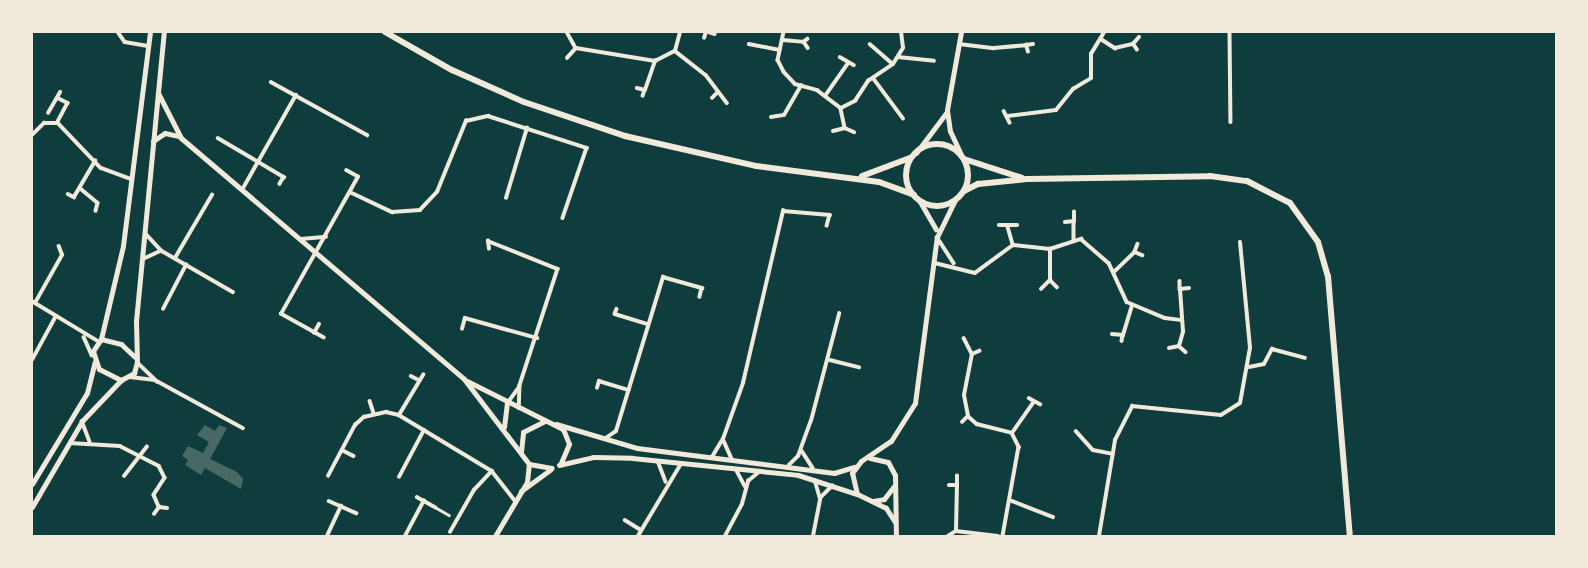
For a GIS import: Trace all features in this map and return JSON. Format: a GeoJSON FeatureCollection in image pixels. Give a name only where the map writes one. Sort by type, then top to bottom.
{"type":"FeatureCollection","features":[{"type":"Feature","properties":{"kind":"main road"},"geometry":{"type":"LineString","coordinates":[[385,32],[426,58],[535,106],[625,136],[756,166],[857,178],[935,206],[955,200],[964,191],[978,184],[1027,179],[1231,178],[1271,190],[1301,213],[1318,242],[1328,276],[1350,537]]}},
{"type":"Feature","properties":{"kind":"main road"},"geometry":{"type":"LineString","coordinates":[[857,178],[894,168],[939,144],[962,157],[1027,179]]}},
{"type":"Feature","properties":{"kind":"main road"},"geometry":{"type":"LineString","coordinates":[[914,155],[906,177],[916,198]]}},
{"type":"Feature","properties":{"kind":"main road"},"geometry":{"type":"LineString","coordinates":[[962,157],[968,175],[964,191]]}},
{"type":"Feature","properties":{"kind":"street"},"geometry":{"type":"LineString","coordinates":[[118,32],[125,41],[148,46]]}},
{"type":"Feature","properties":{"kind":"street"},"geometry":{"type":"LineString","coordinates":[[32,484],[87,393],[133,179],[150,32]]}},
{"type":"Feature","properties":{"kind":"street"},"geometry":{"type":"LineString","coordinates":[[130,377],[136,359],[156,87],[164,32]]}},
{"type":"Feature","properties":{"kind":"street"},"geometry":{"type":"LineString","coordinates":[[567,32],[576,48]]}},
{"type":"Feature","properties":{"kind":"street"},"geometry":{"type":"LineString","coordinates":[[676,51],[680,32]]}},
{"type":"Feature","properties":{"kind":"street"},"geometry":{"type":"LineString","coordinates":[[704,38],[708,32],[715,34]]}},
{"type":"Feature","properties":{"kind":"street"},"geometry":{"type":"LineString","coordinates":[[785,32],[779,50],[784,72],[801,86],[825,96],[841,108],[845,128]]}},
{"type":"Feature","properties":{"kind":"street"},"geometry":{"type":"LineString","coordinates":[[841,108],[855,101],[873,79],[893,64],[905,37],[901,32]]}},
{"type":"Feature","properties":{"kind":"street"},"geometry":{"type":"LineString","coordinates":[[961,32],[947,110],[950,131],[962,157]]}},
{"type":"Feature","properties":{"kind":"street"},"geometry":{"type":"LineString","coordinates":[[1008,116],[1052,113],[1091,78],[1091,54],[1104,32]]}},
{"type":"Feature","properties":{"kind":"street"},"geometry":{"type":"LineString","coordinates":[[1230,32],[1231,122]]}},
{"type":"Feature","properties":{"kind":"street"},"geometry":{"type":"LineString","coordinates":[[1101,39],[1115,48],[1133,44],[1139,37]]}},
{"type":"Feature","properties":{"kind":"street"},"geometry":{"type":"LineString","coordinates":[[783,40],[806,41],[808,48]]}},
{"type":"Feature","properties":{"kind":"street"},"geometry":{"type":"LineString","coordinates":[[749,44],[779,50]]}},
{"type":"Feature","properties":{"kind":"street"},"geometry":{"type":"LineString","coordinates":[[870,44],[893,64]]}},
{"type":"Feature","properties":{"kind":"street"},"geometry":{"type":"LineString","coordinates":[[959,44],[994,48],[1033,44]]}},
{"type":"Feature","properties":{"kind":"street"},"geometry":{"type":"LineString","coordinates":[[1133,44],[1137,50]]}},
{"type":"Feature","properties":{"kind":"street"},"geometry":{"type":"LineString","coordinates":[[1026,45],[1028,52]]}},
{"type":"Feature","properties":{"kind":"street"},"geometry":{"type":"LineString","coordinates":[[756,53],[758,46]]}},
{"type":"Feature","properties":{"kind":"street"},"geometry":{"type":"LineString","coordinates":[[567,58],[576,48]]}},
{"type":"Feature","properties":{"kind":"street"},"geometry":{"type":"LineString","coordinates":[[576,48],[655,61],[676,51]]}},
{"type":"Feature","properties":{"kind":"street"},"geometry":{"type":"LineString","coordinates":[[676,51],[727,103]]}},
{"type":"Feature","properties":{"kind":"street"},"geometry":{"type":"LineString","coordinates":[[840,57],[847,64],[854,65]]}},
{"type":"Feature","properties":{"kind":"street"},"geometry":{"type":"LineString","coordinates":[[898,57],[934,61]]}},
{"type":"Feature","properties":{"kind":"street"},"geometry":{"type":"LineString","coordinates":[[637,88],[644,93],[655,61]]}},
{"type":"Feature","properties":{"kind":"street"},"geometry":{"type":"LineString","coordinates":[[825,96],[847,64]]}},
{"type":"Feature","properties":{"kind":"street"},"geometry":{"type":"LineString","coordinates":[[1091,78],[1098,83]]}},
{"type":"Feature","properties":{"kind":"street"},"geometry":{"type":"LineString","coordinates":[[873,79],[903,118]]}},
{"type":"Feature","properties":{"kind":"street"},"geometry":{"type":"LineString","coordinates":[[271,82],[356,125],[367,135]]}},
{"type":"Feature","properties":{"kind":"street"},"geometry":{"type":"LineString","coordinates":[[771,117],[785,115],[801,86]]}},
{"type":"Feature","properties":{"kind":"street"},"geometry":{"type":"LineString","coordinates":[[156,87],[165,113],[181,138],[464,379],[529,464]]}},
{"type":"Feature","properties":{"kind":"street"},"geometry":{"type":"LineString","coordinates":[[48,113],[60,92]]}},
{"type":"Feature","properties":{"kind":"street"},"geometry":{"type":"LineString","coordinates":[[712,98],[718,92]]}},
{"type":"Feature","properties":{"kind":"street"},"geometry":{"type":"LineString","coordinates":[[242,190],[296,95]]}},
{"type":"Feature","properties":{"kind":"street"},"geometry":{"type":"LineString","coordinates":[[58,97],[68,103],[58,123]]}},
{"type":"Feature","properties":{"kind":"street"},"geometry":{"type":"LineString","coordinates":[[914,155],[947,110]]}},
{"type":"Feature","properties":{"kind":"street"},"geometry":{"type":"LineString","coordinates":[[1004,111],[1010,123]]}},
{"type":"Feature","properties":{"kind":"street"},"geometry":{"type":"LineString","coordinates":[[350,192],[392,212],[420,210],[436,195],[470,118],[488,116],[587,148],[563,218]]}},
{"type":"Feature","properties":{"kind":"street"},"geometry":{"type":"LineString","coordinates":[[32,135],[44,123],[58,123],[109,174],[133,179]]}},
{"type":"Feature","properties":{"kind":"street"},"geometry":{"type":"LineString","coordinates":[[506,198],[527,128]]}},
{"type":"Feature","properties":{"kind":"street"},"geometry":{"type":"LineString","coordinates":[[832,131],[845,128],[855,132]]}},
{"type":"Feature","properties":{"kind":"street"},"geometry":{"type":"LineString","coordinates":[[152,144],[165,133],[181,138]]}},
{"type":"Feature","properties":{"kind":"street"},"geometry":{"type":"LineString","coordinates":[[218,138],[284,177],[280,184]]}},
{"type":"Feature","properties":{"kind":"street"},"geometry":{"type":"LineString","coordinates":[[68,194],[74,197],[95,161]]}},
{"type":"Feature","properties":{"kind":"street"},"geometry":{"type":"LineString","coordinates":[[324,338],[281,314],[358,177],[347,171]]}},
{"type":"Feature","properties":{"kind":"street"},"geometry":{"type":"LineString","coordinates":[[80,188],[99,204],[105,204]]}},
{"type":"Feature","properties":{"kind":"street"},"geometry":{"type":"LineString","coordinates":[[175,258],[212,195]]}},
{"type":"Feature","properties":{"kind":"street"},"geometry":{"type":"LineString","coordinates":[[464,379],[545,421],[624,445],[813,468],[834,473],[855,467],[891,441],[909,415],[919,387],[937,237],[932,216],[916,198]]}},
{"type":"Feature","properties":{"kind":"street"},"geometry":{"type":"LineString","coordinates":[[937,237],[955,200]]}},
{"type":"Feature","properties":{"kind":"street"},"geometry":{"type":"LineString","coordinates":[[96,211],[99,204]]}},
{"type":"Feature","properties":{"kind":"street"},"geometry":{"type":"LineString","coordinates":[[712,457],[723,439],[743,383],[783,211],[830,215],[827,226]]}},
{"type":"Feature","properties":{"kind":"street"},"geometry":{"type":"LineString","coordinates":[[1073,212],[1074,239]]}},
{"type":"Feature","properties":{"kind":"street"},"geometry":{"type":"LineString","coordinates":[[1065,222],[1074,221]]}},
{"type":"Feature","properties":{"kind":"street"},"geometry":{"type":"LineString","coordinates":[[999,225],[1017,225]]}},
{"type":"Feature","properties":{"kind":"street"},"geometry":{"type":"LineString","coordinates":[[1008,227],[1013,245]]}},
{"type":"Feature","properties":{"kind":"street"},"geometry":{"type":"LineString","coordinates":[[145,232],[162,251],[233,292]]}},
{"type":"Feature","properties":{"kind":"street"},"geometry":{"type":"LineString","coordinates":[[298,238],[326,237]]}},
{"type":"Feature","properties":{"kind":"street"},"geometry":{"type":"LineString","coordinates":[[937,237],[955,265]]}},
{"type":"Feature","properties":{"kind":"street"},"geometry":{"type":"LineString","coordinates":[[935,263],[955,265],[969,272],[980,271],[1013,245],[1050,249],[1074,239],[1094,246],[1114,272],[1123,298],[1132,304],[1182,320]]}},
{"type":"Feature","properties":{"kind":"street"},"geometry":{"type":"LineString","coordinates":[[489,249],[488,241],[558,269],[520,385],[507,403],[505,430]]}},
{"type":"Feature","properties":{"kind":"street"},"geometry":{"type":"LineString","coordinates":[[1099,537],[1113,454],[1132,406],[1229,414],[1244,395],[1249,367],[1240,242]]}},
{"type":"Feature","properties":{"kind":"street"},"geometry":{"type":"LineString","coordinates":[[1114,272],[1135,252],[1138,244]]}},
{"type":"Feature","properties":{"kind":"street"},"geometry":{"type":"LineString","coordinates":[[59,247],[62,255],[33,302],[83,335],[121,344],[157,381],[243,428]]}},
{"type":"Feature","properties":{"kind":"street"},"geometry":{"type":"LineString","coordinates":[[1050,249],[1050,280],[1057,288]]}},
{"type":"Feature","properties":{"kind":"street"},"geometry":{"type":"LineString","coordinates":[[143,259],[154,250],[162,251]]}},
{"type":"Feature","properties":{"kind":"street"},"geometry":{"type":"LineString","coordinates":[[1135,252],[1142,255]]}},
{"type":"Feature","properties":{"kind":"street"},"geometry":{"type":"LineString","coordinates":[[163,309],[186,265]]}},
{"type":"Feature","properties":{"kind":"street"},"geometry":{"type":"LineString","coordinates":[[602,440],[617,431],[663,277],[702,288],[700,297]]}},
{"type":"Feature","properties":{"kind":"street"},"geometry":{"type":"LineString","coordinates":[[1041,289],[1050,280]]}},
{"type":"Feature","properties":{"kind":"street"},"geometry":{"type":"LineString","coordinates":[[1179,346],[1182,320],[1180,281]]}},
{"type":"Feature","properties":{"kind":"street"},"geometry":{"type":"LineString","coordinates":[[1180,289],[1189,288]]}},
{"type":"Feature","properties":{"kind":"street"},"geometry":{"type":"LineString","coordinates":[[167,303],[172,306]]}},
{"type":"Feature","properties":{"kind":"street"},"geometry":{"type":"LineString","coordinates":[[1122,341],[1132,304]]}},
{"type":"Feature","properties":{"kind":"street"},"geometry":{"type":"LineString","coordinates":[[617,309],[615,314],[648,324]]}},
{"type":"Feature","properties":{"kind":"street"},"geometry":{"type":"LineString","coordinates":[[789,465],[801,449],[830,360],[839,314]]}},
{"type":"Feature","properties":{"kind":"street"},"geometry":{"type":"LineString","coordinates":[[32,360],[56,315]]}},
{"type":"Feature","properties":{"kind":"street"},"geometry":{"type":"LineString","coordinates":[[462,329],[465,317],[537,338]]}},
{"type":"Feature","properties":{"kind":"street"},"geometry":{"type":"LineString","coordinates":[[314,333],[319,324]]}},
{"type":"Feature","properties":{"kind":"street"},"geometry":{"type":"LineString","coordinates":[[1112,334],[1124,335]]}},
{"type":"Feature","properties":{"kind":"street"},"geometry":{"type":"LineString","coordinates":[[83,335],[94,360],[121,380]]}},
{"type":"Feature","properties":{"kind":"street"},"geometry":{"type":"LineString","coordinates":[[964,338],[972,354],[964,396],[968,416],[977,424],[1012,433],[1019,447],[1012,501],[1003,537]]}},
{"type":"Feature","properties":{"kind":"street"},"geometry":{"type":"LineString","coordinates":[[1169,348],[1179,346]]}},
{"type":"Feature","properties":{"kind":"street"},"geometry":{"type":"LineString","coordinates":[[1179,346],[1186,352]]}},
{"type":"Feature","properties":{"kind":"street"},"geometry":{"type":"LineString","coordinates":[[1249,367],[1264,364],[1272,349],[1305,358]]}},
{"type":"Feature","properties":{"kind":"street"},"geometry":{"type":"LineString","coordinates":[[972,354],[979,351]]}},
{"type":"Feature","properties":{"kind":"street"},"geometry":{"type":"LineString","coordinates":[[830,360],[859,367]]}},
{"type":"Feature","properties":{"kind":"street"},"geometry":{"type":"LineString","coordinates":[[399,415],[423,374]]}},
{"type":"Feature","properties":{"kind":"street"},"geometry":{"type":"LineString","coordinates":[[411,376],[419,380]]}},
{"type":"Feature","properties":{"kind":"street"},"geometry":{"type":"LineString","coordinates":[[32,507],[82,421],[121,380],[130,377],[157,381]]}},
{"type":"Feature","properties":{"kind":"street"},"geometry":{"type":"LineString","coordinates":[[597,388],[599,381],[629,390]]}},
{"type":"Feature","properties":{"kind":"street"},"geometry":{"type":"LineString","coordinates":[[520,385],[520,409]]}},
{"type":"Feature","properties":{"kind":"street"},"geometry":{"type":"LineString","coordinates":[[1030,398],[1033,403]]}},
{"type":"Feature","properties":{"kind":"street"},"geometry":{"type":"LineString","coordinates":[[370,401],[374,413]]}},
{"type":"Feature","properties":{"kind":"street"},"geometry":{"type":"LineString","coordinates":[[1012,433],[1033,403]]}},
{"type":"Feature","properties":{"kind":"street"},"geometry":{"type":"LineString","coordinates":[[1033,403],[1040,404]]}},
{"type":"Feature","properties":{"kind":"street"},"geometry":{"type":"LineString","coordinates":[[328,476],[355,425],[374,413],[399,415],[492,471],[514,500]]}},
{"type":"Feature","properties":{"kind":"street"},"geometry":{"type":"LineString","coordinates":[[962,422],[968,416]]}},
{"type":"Feature","properties":{"kind":"street"},"geometry":{"type":"LineString","coordinates":[[82,421],[91,444]]}},
{"type":"Feature","properties":{"kind":"street"},"geometry":{"type":"LineString","coordinates":[[522,454],[523,432],[545,421]]}},
{"type":"Feature","properties":{"kind":"street"},"geometry":{"type":"LineString","coordinates":[[495,537],[521,491],[555,466],[569,444],[556,424]]}},
{"type":"Feature","properties":{"kind":"street"},"geometry":{"type":"LineString","coordinates":[[399,477],[424,430]]}},
{"type":"Feature","properties":{"kind":"street"},"geometry":{"type":"LineString","coordinates":[[617,431],[624,445]]}},
{"type":"Feature","properties":{"kind":"street"},"geometry":{"type":"LineString","coordinates":[[1076,431],[1093,450],[1113,454]]}},
{"type":"Feature","properties":{"kind":"street"},"geometry":{"type":"LineString","coordinates":[[723,439],[733,459]]}},
{"type":"Feature","properties":{"kind":"street"},"geometry":{"type":"LineString","coordinates":[[891,441],[888,462],[895,482],[896,537]]}},
{"type":"Feature","properties":{"kind":"street"},"geometry":{"type":"LineString","coordinates":[[67,444],[120,446],[163,471],[165,478],[154,495],[159,507]]}},
{"type":"Feature","properties":{"kind":"street"},"geometry":{"type":"LineString","coordinates":[[124,476],[147,447]]}},
{"type":"Feature","properties":{"kind":"street"},"geometry":{"type":"LineString","coordinates":[[801,449],[813,468]]}},
{"type":"Feature","properties":{"kind":"street"},"geometry":{"type":"LineString","coordinates":[[342,450],[354,456]]}},
{"type":"Feature","properties":{"kind":"street"},"geometry":{"type":"LineString","coordinates":[[529,464],[555,466],[605,456],[813,478],[835,484],[886,509],[895,522]]}},
{"type":"Feature","properties":{"kind":"street"},"geometry":{"type":"LineString","coordinates":[[867,458],[888,462]]}},
{"type":"Feature","properties":{"kind":"street"},"geometry":{"type":"LineString","coordinates":[[658,461],[666,484]]}},
{"type":"Feature","properties":{"kind":"street"},"geometry":{"type":"LineString","coordinates":[[638,537],[666,484],[682,463]]}},
{"type":"Feature","properties":{"kind":"street"},"geometry":{"type":"LineString","coordinates":[[521,491],[529,464]]}},
{"type":"Feature","properties":{"kind":"street"},"geometry":{"type":"LineString","coordinates":[[855,467],[851,481],[857,494]]}},
{"type":"Feature","properties":{"kind":"street"},"geometry":{"type":"LineString","coordinates":[[736,469],[745,488]]}},
{"type":"Feature","properties":{"kind":"street"},"geometry":{"type":"LineString","coordinates":[[450,532],[456,519],[492,471]]}},
{"type":"Feature","properties":{"kind":"street"},"geometry":{"type":"LineString","coordinates":[[725,537],[745,488],[760,471]]}},
{"type":"Feature","properties":{"kind":"street"},"geometry":{"type":"LineString","coordinates":[[956,531],[957,476]]}},
{"type":"Feature","properties":{"kind":"street"},"geometry":{"type":"LineString","coordinates":[[813,478],[820,499],[813,537]]}},
{"type":"Feature","properties":{"kind":"street"},"geometry":{"type":"LineString","coordinates":[[870,501],[884,499],[895,482]]}},
{"type":"Feature","properties":{"kind":"street"},"geometry":{"type":"LineString","coordinates":[[820,499],[835,484]]}},
{"type":"Feature","properties":{"kind":"street"},"geometry":{"type":"LineString","coordinates":[[950,485],[957,485]]}},
{"type":"Feature","properties":{"kind":"street"},"geometry":{"type":"LineString","coordinates":[[417,497],[456,519]]}},
{"type":"Feature","properties":{"kind":"street"},"geometry":{"type":"LineString","coordinates":[[329,501],[356,513]]}},
{"type":"Feature","properties":{"kind":"street"},"geometry":{"type":"LineString","coordinates":[[405,537],[424,501]]}},
{"type":"Feature","properties":{"kind":"street"},"geometry":{"type":"LineString","coordinates":[[1012,501],[1053,517]]}},
{"type":"Feature","properties":{"kind":"street"},"geometry":{"type":"LineString","coordinates":[[327,537],[341,506]]}},
{"type":"Feature","properties":{"kind":"street"},"geometry":{"type":"LineString","coordinates":[[159,507],[167,508]]}},
{"type":"Feature","properties":{"kind":"street"},"geometry":{"type":"LineString","coordinates":[[154,514],[159,507]]}},
{"type":"Feature","properties":{"kind":"street"},"geometry":{"type":"LineString","coordinates":[[625,520],[642,530]]}},
{"type":"Feature","properties":{"kind":"street"},"geometry":{"type":"LineString","coordinates":[[948,537],[956,531],[998,537]]}},
{"type":"Feature","properties":{"kind":"building"},"geometry":{"type":"Polygon","coordinates":[[[205,425],[215,431],[219,425],[227,428],[210,459],[237,472],[243,479],[241,489],[205,468],[201,475],[185,465],[188,460],[182,456],[188,446],[203,453],[209,442],[197,435],[205,425]]]}}]}
